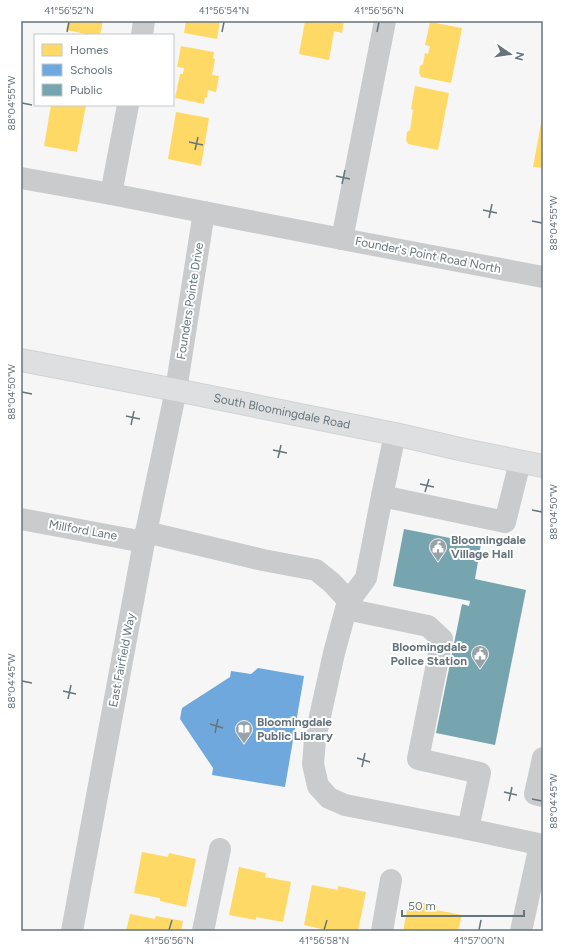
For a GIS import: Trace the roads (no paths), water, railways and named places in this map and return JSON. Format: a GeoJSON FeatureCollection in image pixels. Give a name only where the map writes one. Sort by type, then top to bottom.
{"type":"FeatureCollection","features":[{"type":"Feature","properties":{"kind":"main road","name":"South Bloomingdale Road"},"geometry":{"type":"LineString","coordinates":[[21,360],[395,434],[543,466]]}},
{"type":"Feature","properties":{"kind":"street"},"geometry":{"type":"LineString","coordinates":[[142,34],[144,21]]}},
{"type":"Feature","properties":{"kind":"street","name":"Founder's Point Road North"},"geometry":{"type":"LineString","coordinates":[[385,21],[342,239],[543,277]]}},
{"type":"Feature","properties":{"kind":"street"},"geometry":{"type":"LineString","coordinates":[[111,194],[128,106]]}},
{"type":"Feature","properties":{"kind":"street"},"geometry":{"type":"LineString","coordinates":[[21,178],[342,239]]}},
{"type":"Feature","properties":{"kind":"street","name":"Founders Pointe Drive"},"geometry":{"type":"LineString","coordinates":[[176,390],[204,212]]}},
{"type":"Feature","properties":{"kind":"street","name":"East Fairfield Way"},"geometry":{"type":"LineString","coordinates":[[72,931],[145,537],[176,390]]}},
{"type":"Feature","properties":{"kind":"street"},"geometry":{"type":"LineString","coordinates":[[395,434],[366,578],[348,605],[334,653],[315,739],[313,764],[318,786],[329,798],[345,805],[541,845],[521,931]]}},
{"type":"Feature","properties":{"kind":"street"},"geometry":{"type":"LineString","coordinates":[[382,496],[505,522],[520,462]]}},
{"type":"Feature","properties":{"kind":"street","name":"Millford Lane"},"geometry":{"type":"LineString","coordinates":[[21,519],[145,537],[316,570],[331,582],[348,605]]}},
{"type":"Feature","properties":{"kind":"street"},"geometry":{"type":"LineString","coordinates":[[348,605],[428,626],[442,639],[418,759],[480,773],[468,829]]}},
{"type":"Feature","properties":{"kind":"street"},"geometry":{"type":"LineString","coordinates":[[543,758],[535,794],[543,796]]}},
{"type":"Feature","properties":{"kind":"street"},"geometry":{"type":"LineString","coordinates":[[203,931],[220,850]]}},
{"type":"Feature","properties":{"kind":"street"},"geometry":{"type":"LineString","coordinates":[[382,931],[391,880]]}},
{"type":"Feature","properties":{"kind":"place","name":"Bloomingdale Village Hall"},"geometry":{"type":"Point","coordinates":[438,562]}},
{"type":"Feature","properties":{"kind":"place","name":"Bloomingdale Police Station"},"geometry":{"type":"Point","coordinates":[480,669]}},
{"type":"Feature","properties":{"kind":"place","name":"Bloomingdale Public Library"},"geometry":{"type":"Point","coordinates":[244,744]}}]}
